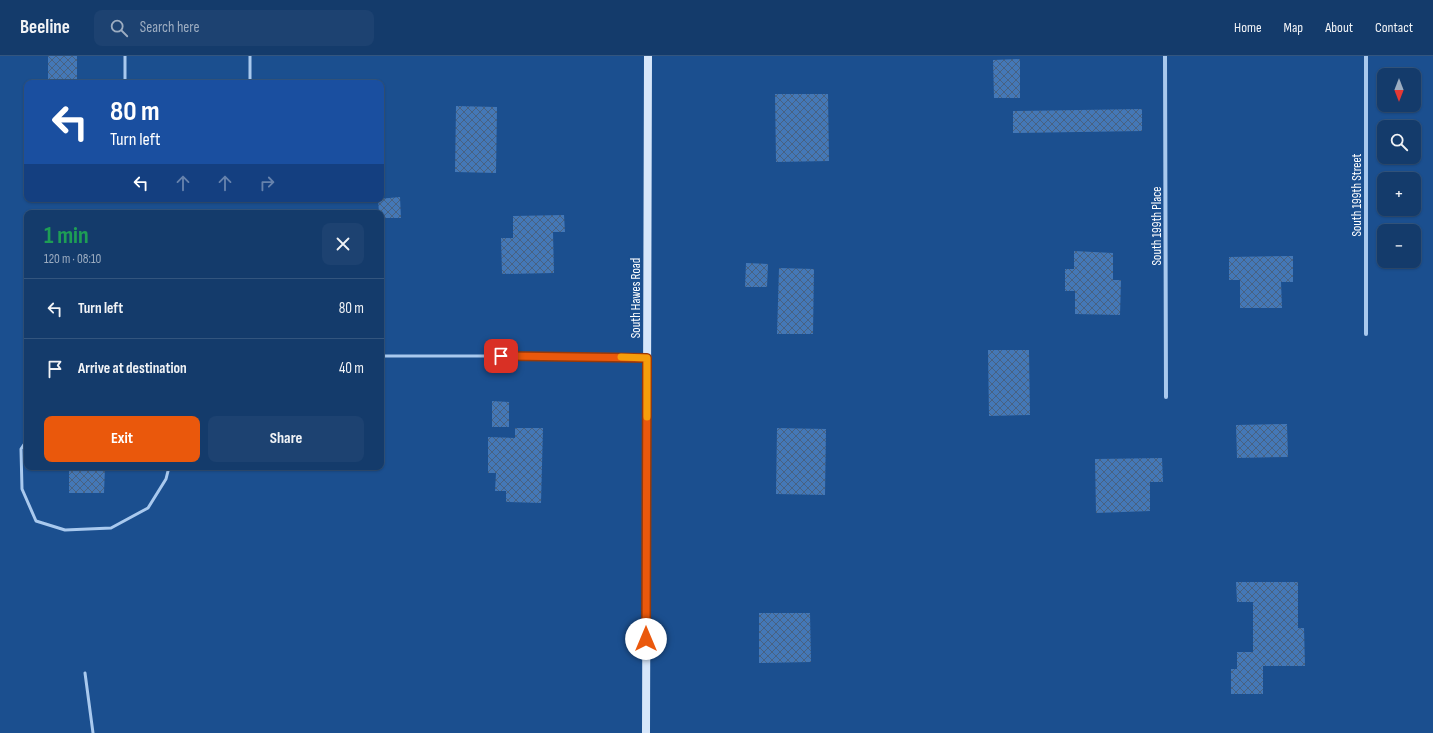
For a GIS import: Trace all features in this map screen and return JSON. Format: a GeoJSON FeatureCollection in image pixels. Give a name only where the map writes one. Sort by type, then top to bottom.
{"type":"FeatureCollection","features":[{"type":"Feature","properties":{"kind":"main road","name":"South Hawes Road"},"geometry":{"type":"LineString","coordinates":[[646,733],[648,56]]}},
{"type":"Feature","properties":{"kind":"street","name":"South 199th Place"},"geometry":{"type":"LineString","coordinates":[[1165,56],[1166,397]]}},
{"type":"Feature","properties":{"kind":"street","name":"South 199th Street"},"geometry":{"type":"LineString","coordinates":[[1366,56],[1366,334]]}},
{"type":"Feature","properties":{"kind":"lane"},"geometry":{"type":"LineString","coordinates":[[125,56],[125,80]]}},
{"type":"Feature","properties":{"kind":"lane"},"geometry":{"type":"LineString","coordinates":[[250,56],[250,80]]}},
{"type":"Feature","properties":{"kind":"lane"},"geometry":{"type":"LineString","coordinates":[[384,356],[647,358]]}},
{"type":"Feature","properties":{"kind":"lane"},"geometry":{"type":"LineString","coordinates":[[24,445],[21,450],[22,489],[36,521],[65,530],[110,528],[148,508],[166,479],[168,470]]}},
{"type":"Feature","properties":{"kind":"lane"},"geometry":{"type":"LineString","coordinates":[[86,673],[92,733]]}},
{"type":"Feature","properties":{"kind":"building"},"geometry":{"type":"Polygon","coordinates":[[[48,56],[77,56],[77,80],[48,79],[48,56]]]}},
{"type":"Feature","properties":{"kind":"building"},"geometry":{"type":"Polygon","coordinates":[[[1020,59],[1020,98],[994,98],[993,60],[1020,59]]]}},
{"type":"Feature","properties":{"kind":"building"},"geometry":{"type":"Polygon","coordinates":[[[775,94],[828,94],[829,161],[776,162],[775,94]]]}},
{"type":"Feature","properties":{"kind":"building"},"geometry":{"type":"Polygon","coordinates":[[[456,106],[497,107],[496,173],[455,172],[456,106]]]}},
{"type":"Feature","properties":{"kind":"building"},"geometry":{"type":"Polygon","coordinates":[[[1142,109],[1142,131],[1013,133],[1013,111],[1142,109]]]}},
{"type":"Feature","properties":{"kind":"building"},"geometry":{"type":"Polygon","coordinates":[[[400,197],[401,218],[384,218],[384,210],[379,210],[378,202],[384,202],[384,198],[400,197]]]}},
{"type":"Feature","properties":{"kind":"building"},"geometry":{"type":"Polygon","coordinates":[[[564,215],[565,232],[553,232],[554,273],[502,274],[501,238],[513,238],[513,216],[564,215]]]}},
{"type":"Feature","properties":{"kind":"building"},"geometry":{"type":"Polygon","coordinates":[[[1074,251],[1113,253],[1113,280],[1121,280],[1120,315],[1075,314],[1075,291],[1065,291],[1065,269],[1074,269],[1074,251]]]}},
{"type":"Feature","properties":{"kind":"building"},"geometry":{"type":"Polygon","coordinates":[[[1293,256],[1293,282],[1281,282],[1282,308],[1240,308],[1240,280],[1229,280],[1229,257],[1293,256]]]}},
{"type":"Feature","properties":{"kind":"building"},"geometry":{"type":"Polygon","coordinates":[[[746,263],[768,264],[767,287],[745,287],[746,263]]]}},
{"type":"Feature","properties":{"kind":"building"},"geometry":{"type":"Polygon","coordinates":[[[779,268],[814,269],[813,334],[777,334],[779,268]]]}},
{"type":"Feature","properties":{"kind":"building"},"geometry":{"type":"Polygon","coordinates":[[[988,350],[1029,350],[1030,415],[989,416],[988,350]]]}},
{"type":"Feature","properties":{"kind":"building"},"geometry":{"type":"Polygon","coordinates":[[[492,401],[509,402],[509,427],[492,427],[492,401]]]}},
{"type":"Feature","properties":{"kind":"building"},"geometry":{"type":"Polygon","coordinates":[[[1287,424],[1288,457],[1237,458],[1236,425],[1287,424]]]}},
{"type":"Feature","properties":{"kind":"building"},"geometry":{"type":"Polygon","coordinates":[[[515,428],[543,428],[541,503],[506,502],[506,491],[495,491],[496,473],[488,473],[488,437],[515,438],[515,428]]]}},
{"type":"Feature","properties":{"kind":"building"},"geometry":{"type":"Polygon","coordinates":[[[777,428],[826,429],[825,495],[776,494],[777,428]]]}},
{"type":"Feature","properties":{"kind":"building"},"geometry":{"type":"Polygon","coordinates":[[[1162,458],[1163,482],[1150,482],[1150,511],[1096,513],[1095,459],[1162,458]]]}},
{"type":"Feature","properties":{"kind":"building"},"geometry":{"type":"Polygon","coordinates":[[[69,470],[105,470],[104,493],[69,493],[69,470]]]}},
{"type":"Feature","properties":{"kind":"building"},"geometry":{"type":"Polygon","coordinates":[[[1236,582],[1298,582],[1298,628],[1304,628],[1305,666],[1263,666],[1263,694],[1231,694],[1231,669],[1237,669],[1237,652],[1253,652],[1253,602],[1237,602],[1236,582]]]}},
{"type":"Feature","properties":{"kind":"building"},"geometry":{"type":"Polygon","coordinates":[[[759,613],[810,613],[811,662],[759,663],[759,613]]]}},
{"type":"Feature","properties":{"kind":"slow traffic"},"geometry":{"type":"LineString","coordinates":[[621,357],[647,358],[647,417]]}},
{"type":"Feature","properties":{"kind":"route"},"geometry":{"type":"LineString","coordinates":[[501,356],[647,358],[646,639]]}}]}
